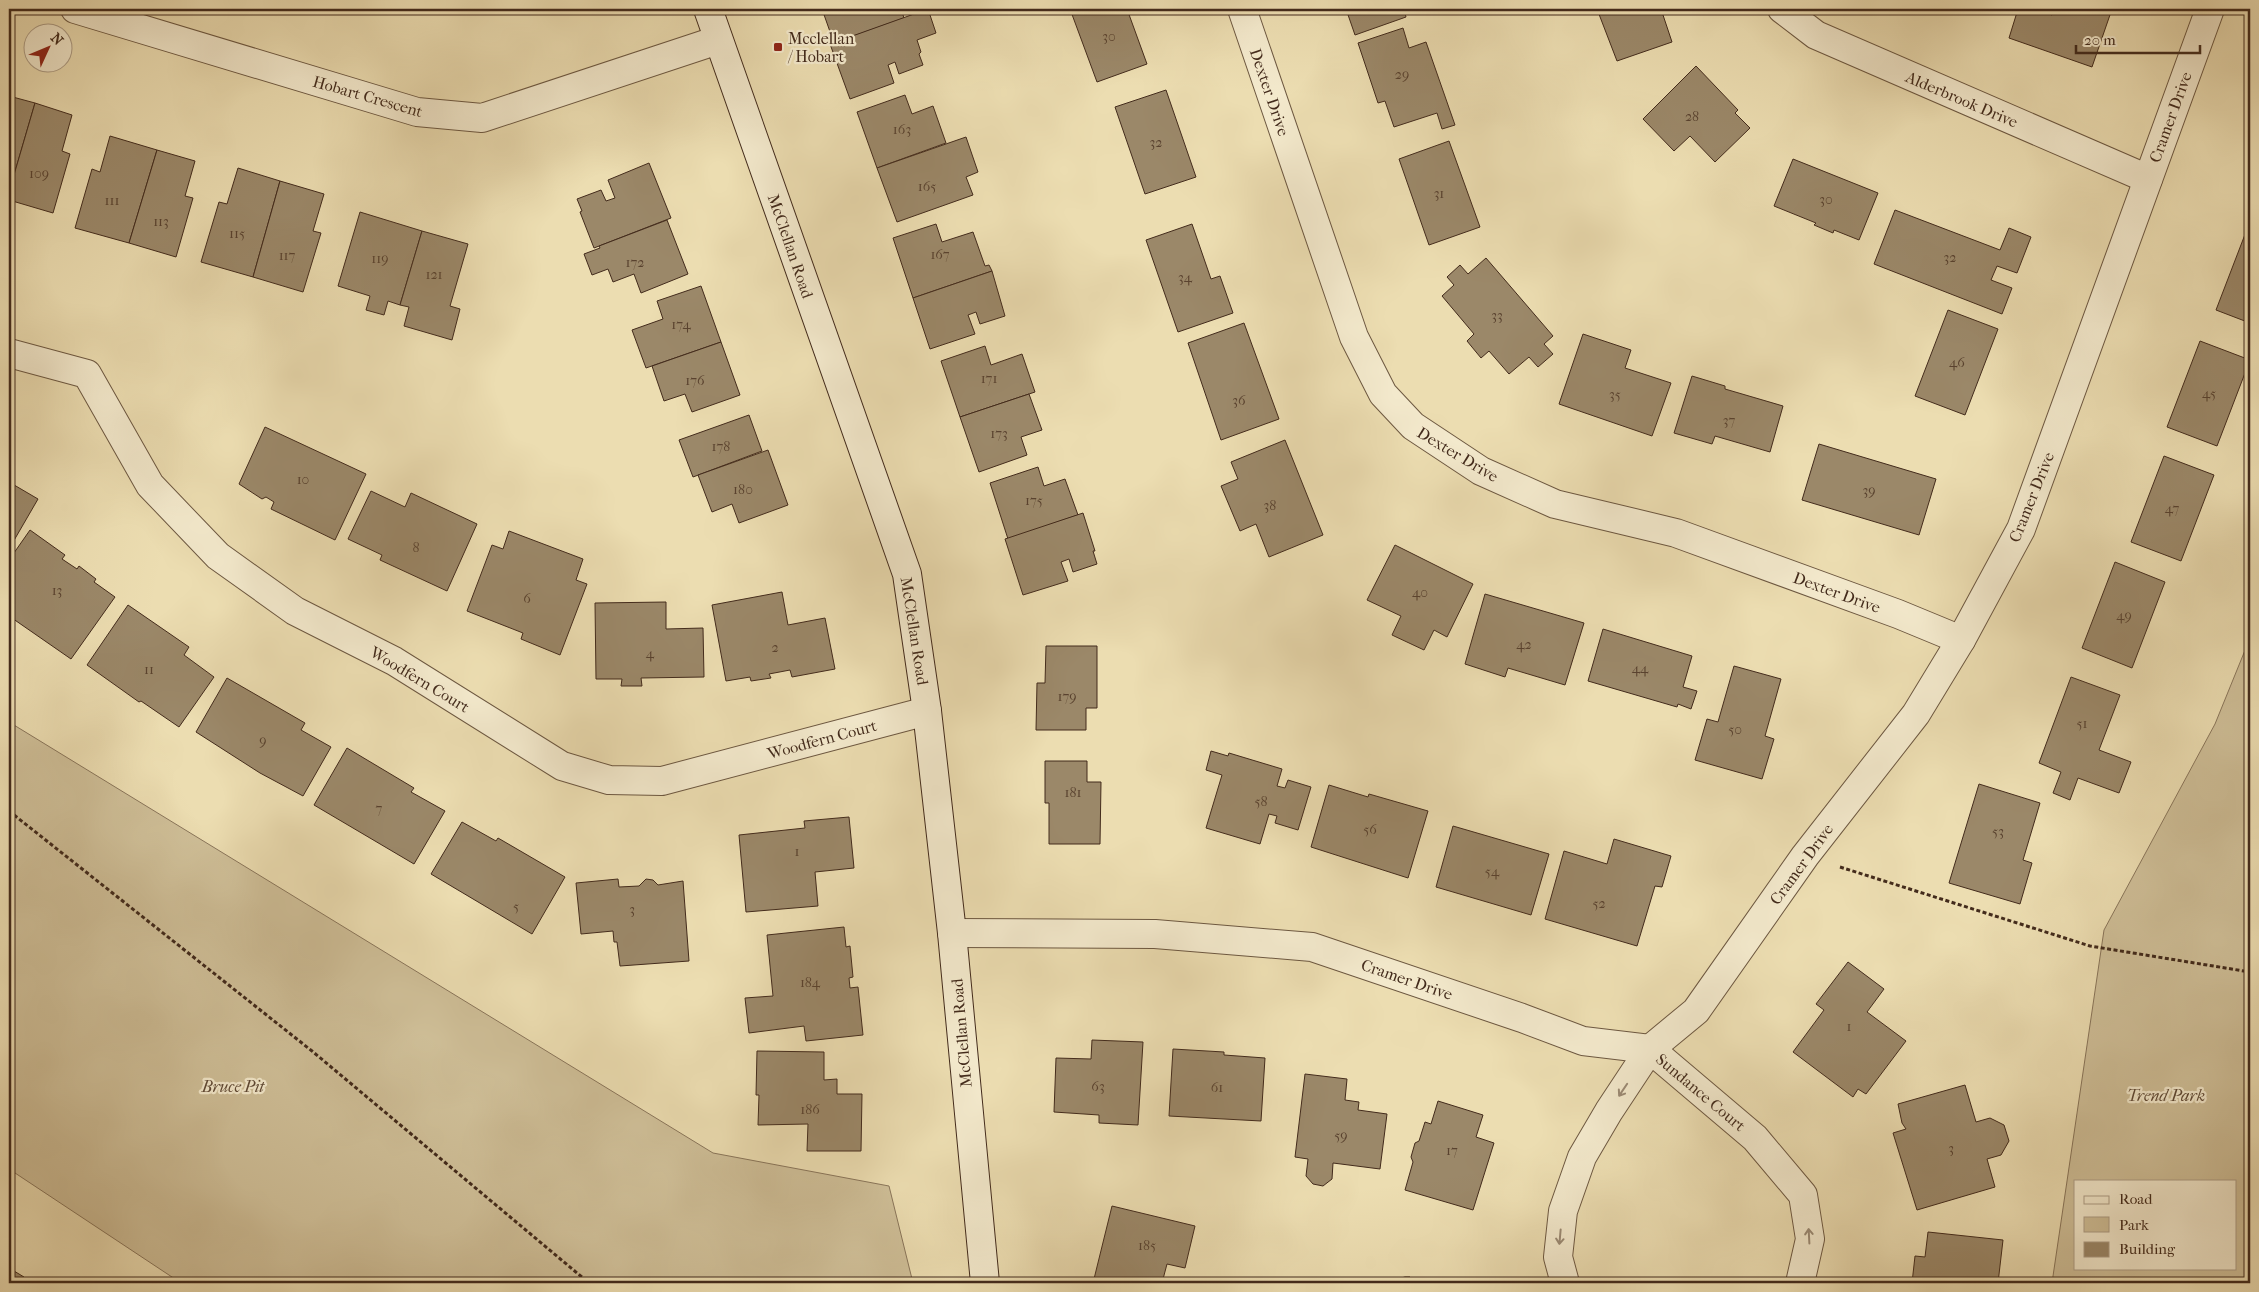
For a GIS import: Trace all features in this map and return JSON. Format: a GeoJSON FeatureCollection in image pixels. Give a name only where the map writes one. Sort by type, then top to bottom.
{"type":"FeatureCollection","features":[{"type":"Feature","properties":{"kind":"street","name":"Hobart Crescent"},"geometry":{"type":"LineString","coordinates":[[75,9],[417,112],[482,118],[718,40]]}},
{"type":"Feature","properties":{"kind":"street","name":"McClellan Road"},"geometry":{"type":"LineString","coordinates":[[708,9],[907,574],[927,711],[952,933],[985,1283]]}},
{"type":"Feature","properties":{"kind":"street","name":"Dexter Drive"},"geometry":{"type":"LineString","coordinates":[[1242,9],[1354,337],[1383,394],[1412,426],[1481,471],[1554,504],[1676,533],[1898,614],[1961,640]]}},
{"type":"Feature","properties":{"kind":"street","name":"Alderbrook Drive"},"geometry":{"type":"LineString","coordinates":[[1782,9],[1816,35],[2148,179]]}},
{"type":"Feature","properties":{"kind":"street","name":"Cramer Drive"},"geometry":{"type":"LineString","coordinates":[[952,933],[1155,934],[1312,947],[1522,1018],[1583,1041],[1650,1049],[1696,1011],[1805,856],[1916,714],[1961,640],[2021,529],[2210,9]]}},
{"type":"Feature","properties":{"kind":"street","name":"Woodfern Court"},"geometry":{"type":"LineString","coordinates":[[9,353],[87,374],[150,484],[218,556],[295,610],[394,661],[562,766],[609,780],[662,781],[927,711]]}},
{"type":"Feature","properties":{"kind":"street","name":"Sundance Court"},"geometry":{"type":"LineString","coordinates":[[1565,1283],[1558,1257],[1562,1211],[1582,1157],[1609,1111],[1650,1049],[1755,1138],[1803,1195],[1810,1239],[1800,1283]]}},
{"type":"Feature","properties":{"kind":"path"},"geometry":{"type":"LineString","coordinates":[[9,811],[312,1050],[590,1283]]}},
{"type":"Feature","properties":{"kind":"path"},"geometry":{"type":"LineString","coordinates":[[1805,856],[2090,946],[2250,972]]}},
{"type":"Feature","properties":{"kind":"green space","name":"Trend Park"},"geometry":{"type":"Polygon","coordinates":[[[2250,638],[2250,1283],[2052,1283],[2104,930],[2215,724],[2250,638]]]}},
{"type":"Feature","properties":{"kind":"green space","name":"Bruce Pit"},"geometry":{"type":"Polygon","coordinates":[[[9,722],[713,1153],[889,1186],[913,1283],[181,1283],[9,1169],[9,722]]]}},
{"type":"Feature","properties":{"kind":"building"},"geometry":{"type":"Polygon","coordinates":[[[822,9],[901,9],[904,18],[834,43],[822,9]]]}},
{"type":"Feature","properties":{"kind":"building"},"geometry":{"type":"Polygon","coordinates":[[[928,9],[936,33],[917,40],[923,65],[899,74],[895,62],[888,65],[894,83],[850,99],[830,44],[928,9]]]}},
{"type":"Feature","properties":{"kind":"building"},"geometry":{"type":"Polygon","coordinates":[[[1070,9],[1127,9],[1147,64],[1097,82],[1070,9]]]}},
{"type":"Feature","properties":{"kind":"building"},"geometry":{"type":"Polygon","coordinates":[[[1346,9],[1404,9],[1406,17],[1355,35],[1346,9]]]}},
{"type":"Feature","properties":{"kind":"building"},"geometry":{"type":"Polygon","coordinates":[[[1597,9],[1661,9],[1672,42],[1617,61],[1597,9]]]}},
{"type":"Feature","properties":{"kind":"building"},"geometry":{"type":"Polygon","coordinates":[[[2018,9],[2034,9],[2052,15],[2054,9],[2112,9],[2092,67],[2009,38],[2018,9]]]}},
{"type":"Feature","properties":{"kind":"building"},"geometry":{"type":"Polygon","coordinates":[[[1403,28],[1409,48],[1426,42],[1455,125],[1442,129],[1437,113],[1394,127],[1385,101],[1378,103],[1358,43],[1403,28]]]}},
{"type":"Feature","properties":{"kind":"building"},"geometry":{"type":"Polygon","coordinates":[[[1696,66],[1738,110],[1735,113],[1750,128],[1715,162],[1690,136],[1674,151],[1643,119],[1696,66]]]}},
{"type":"Feature","properties":{"kind":"building"},"geometry":{"type":"Polygon","coordinates":[[[1166,90],[1196,177],[1145,194],[1115,107],[1166,90]]]}},
{"type":"Feature","properties":{"kind":"building"},"geometry":{"type":"Polygon","coordinates":[[[905,95],[912,114],[933,106],[946,143],[877,168],[857,112],[905,95]]]}},
{"type":"Feature","properties":{"kind":"building"},"geometry":{"type":"Polygon","coordinates":[[[9,96],[35,103],[9,192],[9,96]]]}},
{"type":"Feature","properties":{"kind":"building"},"geometry":{"type":"Polygon","coordinates":[[[35,103],[72,115],[62,151],[70,154],[53,213],[9,200],[9,192],[35,103]]]}},
{"type":"Feature","properties":{"kind":"building"},"geometry":{"type":"Polygon","coordinates":[[[110,136],[157,150],[129,243],[75,228],[92,169],[100,172],[110,136]]]}},
{"type":"Feature","properties":{"kind":"building"},"geometry":{"type":"Polygon","coordinates":[[[966,137],[978,172],[966,177],[973,195],[897,222],[877,168],[966,137]]]}},
{"type":"Feature","properties":{"kind":"building"},"geometry":{"type":"Polygon","coordinates":[[[1449,141],[1480,227],[1429,245],[1399,159],[1449,141]]]}},
{"type":"Feature","properties":{"kind":"building"},"geometry":{"type":"Polygon","coordinates":[[[157,150],[195,161],[185,196],[193,198],[176,257],[129,243],[157,150]]]}},
{"type":"Feature","properties":{"kind":"building"},"geometry":{"type":"Polygon","coordinates":[[[1793,159],[1878,193],[1859,240],[1834,230],[1833,233],[1814,225],[1816,223],[1774,206],[1793,159]]]}},
{"type":"Feature","properties":{"kind":"building"},"geometry":{"type":"Polygon","coordinates":[[[649,163],[671,218],[594,248],[577,199],[601,190],[606,201],[615,198],[608,180],[649,163]]]}},
{"type":"Feature","properties":{"kind":"building"},"geometry":{"type":"Polygon","coordinates":[[[238,168],[280,181],[253,277],[201,262],[219,202],[227,204],[238,168]]]}},
{"type":"Feature","properties":{"kind":"building"},"geometry":{"type":"Polygon","coordinates":[[[280,181],[324,194],[313,231],[321,233],[303,292],[253,277],[280,181]]]}},
{"type":"Feature","properties":{"kind":"building"},"geometry":{"type":"Polygon","coordinates":[[[1895,210],[2000,250],[2009,228],[2031,237],[2017,273],[1997,266],[1991,280],[2012,288],[2002,314],[1874,264],[1895,210]]]}},
{"type":"Feature","properties":{"kind":"building"},"geometry":{"type":"Polygon","coordinates":[[[360,212],[422,231],[400,305],[388,301],[384,315],[366,310],[370,296],[338,286],[360,212]]]}},
{"type":"Feature","properties":{"kind":"building"},"geometry":{"type":"Polygon","coordinates":[[[667,220],[688,274],[641,293],[634,274],[613,282],[608,269],[592,275],[584,254],[600,248],[599,246],[667,220]]]}},
{"type":"Feature","properties":{"kind":"building"},"geometry":{"type":"Polygon","coordinates":[[[936,224],[942,242],[973,232],[985,266],[989,265],[992,271],[913,298],[893,238],[936,224]]]}},
{"type":"Feature","properties":{"kind":"building"},"geometry":{"type":"Polygon","coordinates":[[[1192,224],[1211,279],[1220,276],[1233,313],[1178,332],[1146,240],[1192,224]]]}},
{"type":"Feature","properties":{"kind":"building"},"geometry":{"type":"Polygon","coordinates":[[[2250,225],[2250,323],[2216,310],[2250,225]]]}},
{"type":"Feature","properties":{"kind":"building"},"geometry":{"type":"Polygon","coordinates":[[[422,231],[468,244],[450,306],[460,309],[452,340],[404,326],[409,307],[400,305],[422,231]]]}},
{"type":"Feature","properties":{"kind":"building"},"geometry":{"type":"Polygon","coordinates":[[[1486,258],[1553,336],[1544,344],[1553,354],[1538,367],[1529,357],[1509,374],[1489,351],[1481,358],[1467,341],[1474,334],[1442,296],[1454,285],[1447,277],[1460,265],[1468,274],[1486,258]]]}},
{"type":"Feature","properties":{"kind":"building"},"geometry":{"type":"Polygon","coordinates":[[[992,271],[1005,316],[980,324],[976,312],[968,315],[975,334],[930,349],[913,298],[992,271]]]}},
{"type":"Feature","properties":{"kind":"building"},"geometry":{"type":"Polygon","coordinates":[[[701,286],[721,342],[646,368],[632,330],[663,319],[657,301],[701,286]]]}},
{"type":"Feature","properties":{"kind":"building"},"geometry":{"type":"Polygon","coordinates":[[[1948,310],[1998,329],[1965,415],[1915,396],[1948,310]]]}},
{"type":"Feature","properties":{"kind":"building"},"geometry":{"type":"Polygon","coordinates":[[[1244,323],[1279,419],[1221,440],[1188,343],[1244,323]]]}},
{"type":"Feature","properties":{"kind":"building"},"geometry":{"type":"Polygon","coordinates":[[[1583,334],[1631,350],[1625,368],[1671,383],[1652,436],[1559,404],[1583,334]]]}},
{"type":"Feature","properties":{"kind":"building"},"geometry":{"type":"Polygon","coordinates":[[[2200,341],[2250,360],[2217,446],[2167,427],[2200,341]]]}},
{"type":"Feature","properties":{"kind":"building"},"geometry":{"type":"Polygon","coordinates":[[[721,342],[740,395],[692,412],[685,394],[664,401],[652,366],[721,342]]]}},
{"type":"Feature","properties":{"kind":"building"},"geometry":{"type":"Polygon","coordinates":[[[985,346],[991,365],[1022,354],[1035,392],[960,417],[941,361],[985,346]]]}},
{"type":"Feature","properties":{"kind":"building"},"geometry":{"type":"Polygon","coordinates":[[[1692,376],[1725,386],[1725,389],[1783,406],[1770,452],[1715,436],[1712,444],[1674,433],[1692,376]]]}},
{"type":"Feature","properties":{"kind":"building"},"geometry":{"type":"Polygon","coordinates":[[[1029,394],[1042,430],[1021,437],[1027,455],[979,472],[960,417],[1029,394]]]}},
{"type":"Feature","properties":{"kind":"building"},"geometry":{"type":"Polygon","coordinates":[[[749,415],[762,451],[693,477],[679,440],[749,415]]]}},
{"type":"Feature","properties":{"kind":"building"},"geometry":{"type":"Polygon","coordinates":[[[265,427],[366,474],[335,540],[271,509],[274,502],[266,497],[262,499],[239,484],[265,427]]]}},
{"type":"Feature","properties":{"kind":"building"},"geometry":{"type":"Polygon","coordinates":[[[1285,440],[1323,535],[1269,557],[1256,524],[1240,531],[1221,486],[1238,479],[1231,462],[1285,440]]]}},
{"type":"Feature","properties":{"kind":"building"},"geometry":{"type":"Polygon","coordinates":[[[1819,444],[1936,479],[1919,535],[1802,500],[1819,444]]]}},
{"type":"Feature","properties":{"kind":"building"},"geometry":{"type":"Polygon","coordinates":[[[768,450],[788,505],[739,523],[732,504],[712,512],[698,475],[768,450]]]}},
{"type":"Feature","properties":{"kind":"building"},"geometry":{"type":"Polygon","coordinates":[[[2164,456],[2214,475],[2181,561],[2131,542],[2164,456]]]}},
{"type":"Feature","properties":{"kind":"building"},"geometry":{"type":"Polygon","coordinates":[[[1038,467],[1044,486],[1065,479],[1078,515],[1008,539],[990,483],[1038,467]]]}},
{"type":"Feature","properties":{"kind":"building"},"geometry":{"type":"Polygon","coordinates":[[[9,482],[38,499],[9,549],[9,482]]]}},
{"type":"Feature","properties":{"kind":"building"},"geometry":{"type":"Polygon","coordinates":[[[371,491],[405,507],[411,493],[477,524],[447,591],[380,560],[382,555],[348,539],[371,491]]]}},
{"type":"Feature","properties":{"kind":"building"},"geometry":{"type":"Polygon","coordinates":[[[1083,513],[1095,551],[1093,551],[1097,564],[1073,572],[1069,559],[1061,562],[1068,581],[1023,595],[1005,539],[1083,513]]]}},
{"type":"Feature","properties":{"kind":"building"},"geometry":{"type":"Polygon","coordinates":[[[30,530],[65,555],[62,559],[77,569],[79,566],[96,579],[94,582],[115,597],[71,659],[9,616],[9,560],[30,530]]]}},
{"type":"Feature","properties":{"kind":"building"},"geometry":{"type":"Polygon","coordinates":[[[509,531],[583,559],[576,580],[587,584],[560,655],[521,639],[523,633],[467,611],[492,545],[503,549],[509,531]]]}},
{"type":"Feature","properties":{"kind":"building"},"geometry":{"type":"Polygon","coordinates":[[[1395,545],[1473,584],[1447,637],[1434,630],[1424,650],[1392,635],[1401,616],[1367,600],[1395,545]]]}},
{"type":"Feature","properties":{"kind":"building"},"geometry":{"type":"Polygon","coordinates":[[[2115,562],[2165,582],[2132,668],[2082,648],[2115,562]]]}},
{"type":"Feature","properties":{"kind":"building"},"geometry":{"type":"Polygon","coordinates":[[[782,592],[788,625],[825,618],[835,669],[792,677],[790,670],[769,674],[771,678],[751,681],[750,677],[726,681],[712,605],[782,592]]]}},
{"type":"Feature","properties":{"kind":"building"},"geometry":{"type":"Polygon","coordinates":[[[1485,594],[1584,623],[1565,685],[1508,668],[1505,677],[1465,664],[1485,594]]]}},
{"type":"Feature","properties":{"kind":"building"},"geometry":{"type":"Polygon","coordinates":[[[666,602],[666,629],[703,628],[704,677],[641,678],[642,686],[621,686],[622,679],[596,679],[595,603],[666,602]]]}},
{"type":"Feature","properties":{"kind":"building"},"geometry":{"type":"Polygon","coordinates":[[[128,605],[189,647],[184,655],[214,677],[179,727],[141,701],[139,702],[87,665],[128,605]]]}},
{"type":"Feature","properties":{"kind":"building"},"geometry":{"type":"Polygon","coordinates":[[[1603,629],[1692,656],[1683,687],[1697,691],[1691,709],[1678,704],[1677,707],[1588,681],[1603,629]]]}},
{"type":"Feature","properties":{"kind":"building"},"geometry":{"type":"Polygon","coordinates":[[[1046,646],[1097,646],[1097,708],[1086,708],[1086,730],[1036,730],[1037,683],[1045,683],[1046,646]]]}},
{"type":"Feature","properties":{"kind":"building"},"geometry":{"type":"Polygon","coordinates":[[[1734,666],[1781,679],[1765,736],[1774,739],[1762,779],[1695,760],[1707,719],[1718,722],[1734,666]]]}},
{"type":"Feature","properties":{"kind":"building"},"geometry":{"type":"Polygon","coordinates":[[[2071,677],[2120,695],[2099,750],[2131,762],[2119,793],[2078,778],[2070,800],[2053,793],[2061,772],[2039,763],[2071,677]]]}},
{"type":"Feature","properties":{"kind":"building"},"geometry":{"type":"Polygon","coordinates":[[[227,678],[305,723],[301,730],[331,747],[303,796],[260,773],[196,732],[227,678]]]}},
{"type":"Feature","properties":{"kind":"building"},"geometry":{"type":"Polygon","coordinates":[[[347,748],[414,788],[411,792],[445,811],[414,864],[314,805],[347,748]]]}},
{"type":"Feature","properties":{"kind":"building"},"geometry":{"type":"Polygon","coordinates":[[[1211,751],[1228,756],[1229,753],[1282,769],[1277,786],[1285,788],[1288,780],[1311,787],[1298,830],[1275,823],[1277,816],[1269,814],[1260,844],[1206,828],[1222,775],[1206,770],[1211,751]]]}},
{"type":"Feature","properties":{"kind":"building"},"geometry":{"type":"Polygon","coordinates":[[[1045,761],[1087,761],[1087,782],[1101,782],[1100,844],[1049,844],[1049,803],[1045,803],[1045,761]]]}},
{"type":"Feature","properties":{"kind":"building"},"geometry":{"type":"Polygon","coordinates":[[[1979,784],[2040,803],[2023,860],[2032,863],[2020,904],[1949,883],[1979,784]]]}},
{"type":"Feature","properties":{"kind":"building"},"geometry":{"type":"Polygon","coordinates":[[[1329,785],[1368,797],[1369,794],[1428,811],[1408,878],[1311,847],[1329,785]]]}},
{"type":"Feature","properties":{"kind":"building"},"geometry":{"type":"Polygon","coordinates":[[[849,817],[854,868],[815,872],[818,906],[746,912],[739,835],[805,828],[804,821],[849,817]]]}},
{"type":"Feature","properties":{"kind":"building"},"geometry":{"type":"Polygon","coordinates":[[[462,822],[496,841],[498,838],[565,877],[532,934],[431,874],[462,822]]]}},
{"type":"Feature","properties":{"kind":"building"},"geometry":{"type":"Polygon","coordinates":[[[1453,826],[1549,854],[1531,915],[1436,887],[1453,826]]]}},
{"type":"Feature","properties":{"kind":"building"},"geometry":{"type":"Polygon","coordinates":[[[1614,839],[1671,856],[1662,887],[1655,886],[1637,946],[1545,919],[1564,851],[1607,864],[1614,839]]]}},
{"type":"Feature","properties":{"kind":"building"},"geometry":{"type":"Polygon","coordinates":[[[618,879],[619,887],[639,886],[646,879],[653,880],[658,885],[683,881],[689,961],[620,966],[617,942],[614,942],[613,931],[581,934],[576,883],[618,879]]]}},
{"type":"Feature","properties":{"kind":"building"},"geometry":{"type":"Polygon","coordinates":[[[844,927],[846,947],[850,946],[853,977],[849,978],[850,988],[858,987],[863,1035],[806,1041],[804,1026],[749,1033],[745,998],[773,996],[767,935],[844,927]]]}},
{"type":"Feature","properties":{"kind":"building"},"geometry":{"type":"Polygon","coordinates":[[[1848,962],[1884,989],[1867,1012],[1906,1041],[1866,1094],[1858,1089],[1853,1097],[1793,1052],[1824,1010],[1816,1004],[1848,962]]]}},
{"type":"Feature","properties":{"kind":"building"},"geometry":{"type":"Polygon","coordinates":[[[1092,1040],[1143,1042],[1138,1125],[1099,1123],[1099,1115],[1054,1112],[1056,1058],[1091,1059],[1092,1040]]]}},
{"type":"Feature","properties":{"kind":"building"},"geometry":{"type":"Polygon","coordinates":[[[1173,1049],[1224,1052],[1224,1055],[1265,1058],[1261,1121],[1169,1116],[1173,1049]]]}},
{"type":"Feature","properties":{"kind":"building"},"geometry":{"type":"Polygon","coordinates":[[[757,1051],[824,1052],[824,1080],[837,1079],[837,1094],[862,1094],[861,1151],[807,1151],[808,1124],[758,1125],[759,1095],[756,1095],[757,1051]]]}},
{"type":"Feature","properties":{"kind":"building"},"geometry":{"type":"Polygon","coordinates":[[[1305,1074],[1347,1079],[1345,1100],[1359,1102],[1358,1110],[1387,1114],[1380,1169],[1333,1163],[1332,1179],[1323,1186],[1313,1184],[1306,1176],[1308,1159],[1295,1157],[1305,1074]]]}},
{"type":"Feature","properties":{"kind":"building"},"geometry":{"type":"Polygon","coordinates":[[[1965,1085],[1976,1122],[1990,1118],[2004,1125],[2009,1141],[2001,1155],[1987,1159],[1995,1187],[1917,1210],[1893,1133],[1906,1129],[1902,1123],[1898,1104],[1965,1085]]]}},
{"type":"Feature","properties":{"kind":"building"},"geometry":{"type":"Polygon","coordinates":[[[1438,1101],[1483,1115],[1476,1137],[1494,1143],[1473,1210],[1405,1190],[1413,1162],[1411,1157],[1415,1143],[1419,1141],[1425,1122],[1431,1124],[1438,1101]]]}},
{"type":"Feature","properties":{"kind":"building"},"geometry":{"type":"Polygon","coordinates":[[[1112,1206],[1195,1226],[1185,1268],[1167,1264],[1162,1283],[1093,1283],[1112,1206]]]}},
{"type":"Feature","properties":{"kind":"building"},"geometry":{"type":"Polygon","coordinates":[[[1928,1232],[2003,1240],[1998,1283],[1912,1283],[1915,1256],[1925,1257],[1928,1232]]]}},
{"type":"Feature","properties":{"kind":"building"},"geometry":{"type":"Polygon","coordinates":[[[9,1268],[24,1277],[20,1283],[9,1283],[9,1268]]]}},
{"type":"Feature","properties":{"kind":"building"},"geometry":{"type":"Polygon","coordinates":[[[1410,1277],[1411,1282],[1420,1280],[1421,1283],[1381,1283],[1410,1277]]]}},
{"type":"Feature","properties":{"kind":"place","name":"Mcclellan / Hobart"},"geometry":{"type":"Point","coordinates":[778,47]}}]}
